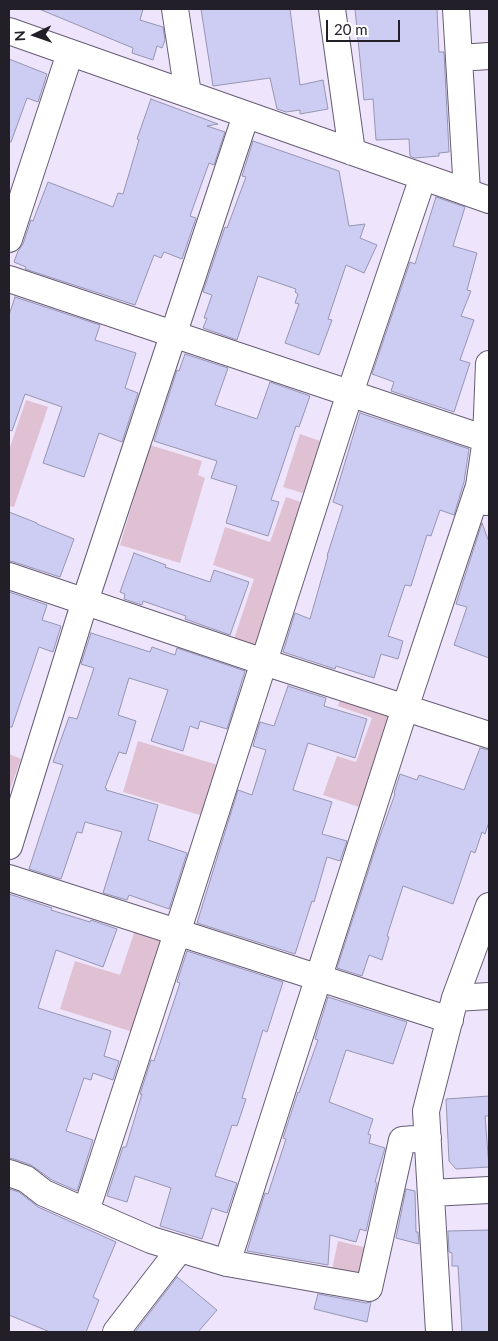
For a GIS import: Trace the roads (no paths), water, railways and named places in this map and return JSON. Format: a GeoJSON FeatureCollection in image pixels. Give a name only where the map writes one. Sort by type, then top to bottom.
{"type":"FeatureCollection","features":[{"type":"Feature","properties":{"kind":"street"},"geometry":{"type":"LineString","coordinates":[[175,9],[188,94]]}},
{"type":"Feature","properties":{"kind":"street"},"geometry":{"type":"LineString","coordinates":[[332,9],[352,152]]}},
{"type":"Feature","properties":{"kind":"street"},"geometry":{"type":"LineString","coordinates":[[9,31],[478,196],[459,58],[456,9]]}},
{"type":"Feature","properties":{"kind":"street"},"geometry":{"type":"LineString","coordinates":[[9,239],[70,53]]}},
{"type":"Feature","properties":{"kind":"street"},"geometry":{"type":"LineString","coordinates":[[459,58],[489,56]]}},
{"type":"Feature","properties":{"kind":"street"},"geometry":{"type":"LineString","coordinates":[[9,846],[85,602],[246,114]]}},
{"type":"Feature","properties":{"kind":"street"},"geometry":{"type":"LineString","coordinates":[[86,1211],[350,394],[423,177]]}},
{"type":"Feature","properties":{"kind":"street"},"geometry":{"type":"LineString","coordinates":[[9,279],[486,439]]}},
{"type":"Feature","properties":{"kind":"street"},"geometry":{"type":"LineString","coordinates":[[227,1263],[405,708],[479,486],[486,439],[489,364]]}},
{"type":"Feature","properties":{"kind":"street"},"geometry":{"type":"LineString","coordinates":[[479,486],[489,510]]}},
{"type":"Feature","properties":{"kind":"street"},"geometry":{"type":"LineString","coordinates":[[9,576],[489,735]]}},
{"type":"Feature","properties":{"kind":"street"},"geometry":{"type":"LineString","coordinates":[[9,878],[318,978],[452,1009],[489,996]]}},
{"type":"Feature","properties":{"kind":"street"},"geometry":{"type":"LineString","coordinates":[[439,1332],[426,1110],[452,1009],[489,906]]}},
{"type":"Feature","properties":{"kind":"street"},"geometry":{"type":"LineString","coordinates":[[9,1173],[26,1179],[44,1193],[151,1240],[227,1263],[369,1288],[402,1140],[428,1138]]}},
{"type":"Feature","properties":{"kind":"street"},"geometry":{"type":"LineString","coordinates":[[431,1193],[489,1190]]}},
{"type":"Feature","properties":{"kind":"street"},"geometry":{"type":"LineString","coordinates":[[116,1332],[180,1249]]}}]}
